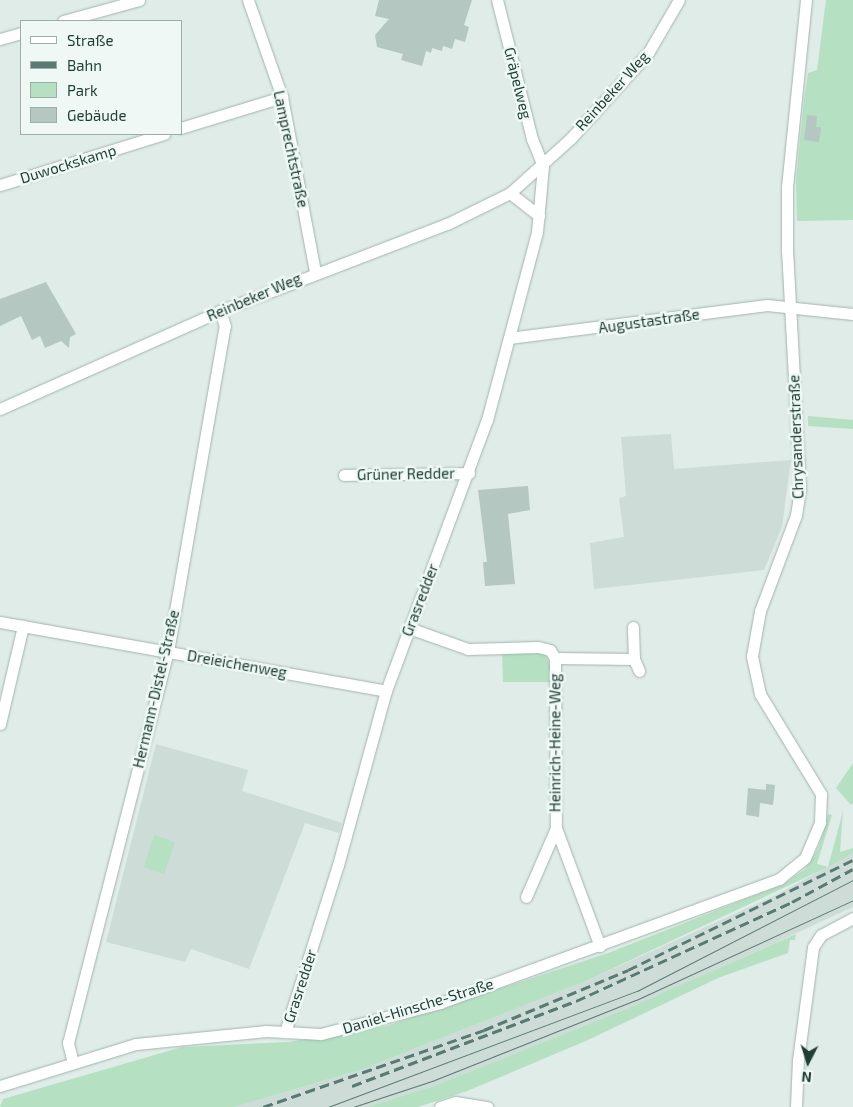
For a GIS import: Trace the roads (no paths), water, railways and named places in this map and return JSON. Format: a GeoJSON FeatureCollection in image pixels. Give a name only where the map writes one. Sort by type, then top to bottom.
{"type":"FeatureCollection","features":[{"type":"Feature","properties":{"kind":"street"},"geometry":{"type":"LineString","coordinates":[[67,20],[139,0]]}},
{"type":"Feature","properties":{"kind":"street","name":"Lamprechtstraße"},"geometry":{"type":"LineString","coordinates":[[248,0],[282,97],[316,271]]}},
{"type":"Feature","properties":{"kind":"street","name":"Gräpelweg"},"geometry":{"type":"LineString","coordinates":[[497,0],[532,139],[543,166]]}},
{"type":"Feature","properties":{"kind":"street","name":"Reinbeker Weg"},"geometry":{"type":"LineString","coordinates":[[0,409],[220,311],[316,271],[447,224],[510,192],[543,166],[648,53],[679,0]]}},
{"type":"Feature","properties":{"kind":"street","name":"Chrysanderstraße"},"geometry":{"type":"LineString","coordinates":[[806,0],[787,187],[799,503],[760,611],[753,666],[760,694],[821,794],[821,816],[811,847]]}},
{"type":"Feature","properties":{"kind":"street"},"geometry":{"type":"LineString","coordinates":[[0,39],[20,33]]}},
{"type":"Feature","properties":{"kind":"street"},"geometry":{"type":"LineString","coordinates":[[182,128],[282,97]]}},
{"type":"Feature","properties":{"kind":"street","name":"Duwockskamp"},"geometry":{"type":"LineString","coordinates":[[0,184],[161,135]]}},
{"type":"Feature","properties":{"kind":"street","name":"Grasredder"},"geometry":{"type":"LineString","coordinates":[[285,1032],[338,865],[386,691],[469,473],[509,338],[539,216],[543,166]]}},
{"type":"Feature","properties":{"kind":"street"},"geometry":{"type":"LineString","coordinates":[[510,192],[539,216]]}},
{"type":"Feature","properties":{"kind":"street","name":"Augustastraße"},"geometry":{"type":"LineString","coordinates":[[509,338],[790,305],[853,314]]}},
{"type":"Feature","properties":{"kind":"street","name":"Hermann-Distel-Straße"},"geometry":{"type":"LineString","coordinates":[[73,1063],[68,1043],[168,651],[225,326],[220,311]]}},
{"type":"Feature","properties":{"kind":"street","name":"Grüner Redder"},"geometry":{"type":"LineString","coordinates":[[344,475],[469,473]]}},
{"type":"Feature","properties":{"kind":"street","name":"Dreieichenweg"},"geometry":{"type":"LineString","coordinates":[[0,622],[386,691]]}},
{"type":"Feature","properties":{"kind":"street"},"geometry":{"type":"LineString","coordinates":[[0,724],[23,626]]}},
{"type":"Feature","properties":{"kind":"street"},"geometry":{"type":"LineString","coordinates":[[633,627],[634,659],[639,671]]}},
{"type":"Feature","properties":{"kind":"street","name":"Heinrich-Heine-Weg"},"geometry":{"type":"LineString","coordinates":[[409,628],[468,649],[538,647],[550,650],[555,658],[556,828],[600,946]]}},
{"type":"Feature","properties":{"kind":"street","name":"Heinrich-Heine-Weg"},"geometry":{"type":"LineString","coordinates":[[555,658],[634,659]]}},
{"type":"Feature","properties":{"kind":"street","name":"Heinrich-Heine-Weg"},"geometry":{"type":"LineString","coordinates":[[526,896],[556,828]]}},
{"type":"Feature","properties":{"kind":"street","name":"Daniel-Hinsche-Straße"},"geometry":{"type":"LineString","coordinates":[[0,1086],[73,1063],[177,1037],[285,1032],[321,1034],[422,1008],[600,946],[779,879],[798,867],[811,847]]}},
{"type":"Feature","properties":{"kind":"street"},"geometry":{"type":"LineString","coordinates":[[796,1107],[804,1007],[811,953],[818,938],[853,918]]}},
{"type":"Feature","properties":{"kind":"street"},"geometry":{"type":"LineString","coordinates":[[440,1107],[455,1102],[488,1107]]}},
{"type":"Feature","properties":{"kind":"tram line"},"geometry":{"type":"LineString","coordinates":[[328,1107],[637,991],[853,880]]}},
{"type":"Feature","properties":{"kind":"tram line"},"geometry":{"type":"LineString","coordinates":[[353,1107],[432,1081],[636,1000],[853,900]]}},
{"type":"Feature","properties":{"kind":"railway"},"geometry":{"type":"LineString","coordinates":[[263,1107],[484,1030],[628,970],[853,860]]}},
{"type":"Feature","properties":{"kind":"railway"},"geometry":{"type":"LineString","coordinates":[[352,1086],[576,1001],[792,902],[853,869]]}}]}
